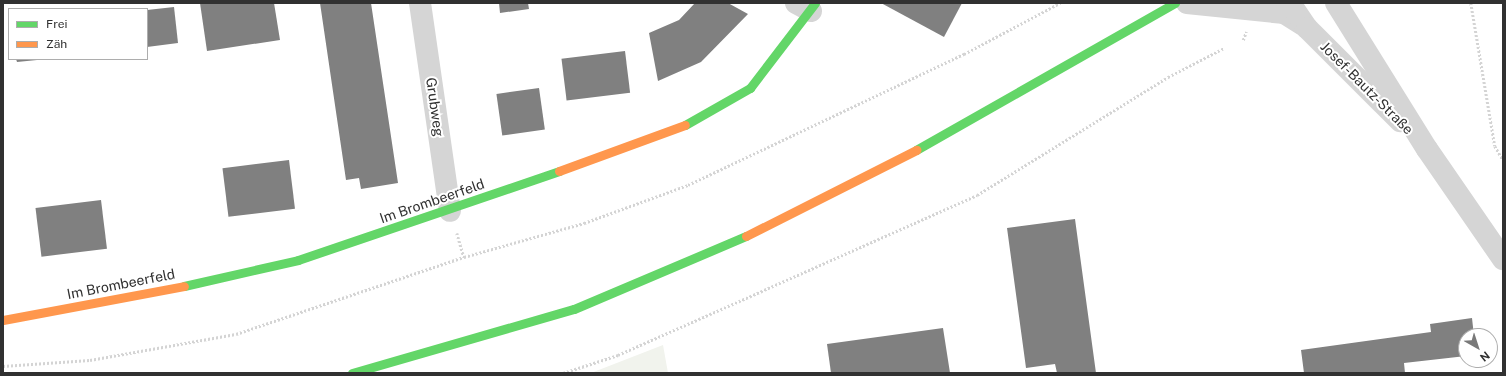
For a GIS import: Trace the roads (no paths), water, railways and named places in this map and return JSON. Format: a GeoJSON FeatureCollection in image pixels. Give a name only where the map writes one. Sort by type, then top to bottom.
{"type":"FeatureCollection","features":[{"type":"Feature","properties":{"kind":"main road"},"geometry":{"type":"LineString","coordinates":[[352,373],[574,309],[749,235],[899,160],[1175,3]]}},
{"type":"Feature","properties":{"kind":"main road","name":"Im Brombeerfeld"},"geometry":{"type":"LineString","coordinates":[[3,320],[145,295],[298,260],[450,211],[697,118],[750,88],[807,6]]}},
{"type":"Feature","properties":{"kind":"street","name":"Grubweg"},"geometry":{"type":"LineString","coordinates":[[420,3],[450,211]]}},
{"type":"Feature","properties":{"kind":"street","name":"Josef-Bautz-Straße"},"geometry":{"type":"LineString","coordinates":[[1187,3],[1284,13],[1308,28]]}},
{"type":"Feature","properties":{"kind":"street","name":"Josef-Bautz-Straße"},"geometry":{"type":"LineString","coordinates":[[1290,3],[1308,28],[1427,149]]}},
{"type":"Feature","properties":{"kind":"street","name":"Josef-Bautz-Straße"},"geometry":{"type":"LineString","coordinates":[[1340,6],[1427,149],[1503,259]]}}]}
